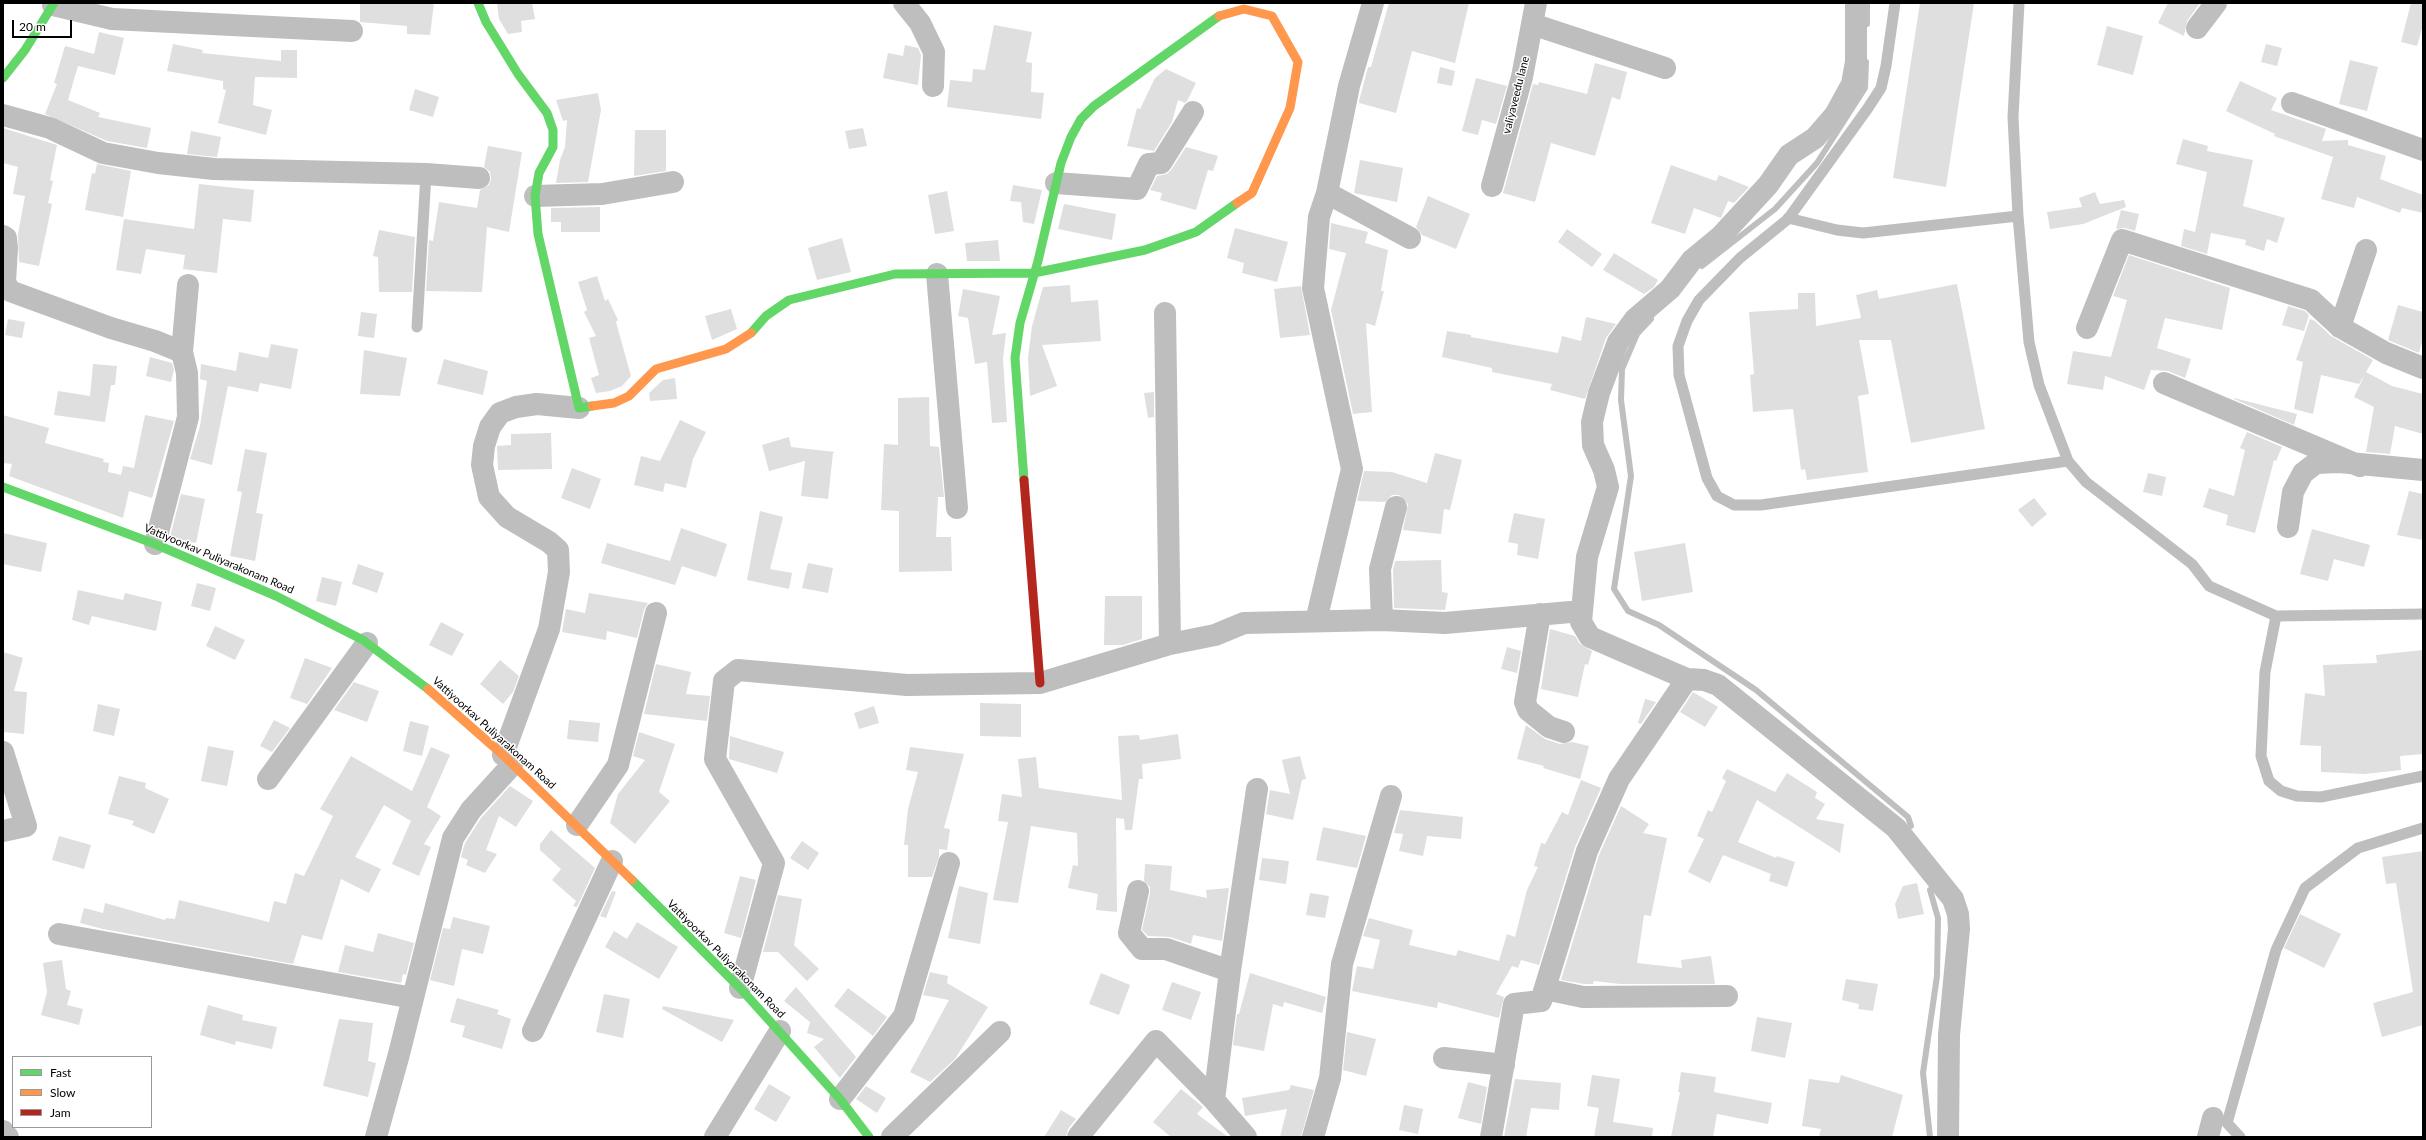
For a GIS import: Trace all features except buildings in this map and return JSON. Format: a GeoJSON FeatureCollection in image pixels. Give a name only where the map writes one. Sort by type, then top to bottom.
{"type":"FeatureCollection","features":[{"type":"Feature","properties":{"kind":"street"},"geometry":{"type":"LineString","coordinates":[[478,3],[486,22],[514,68],[547,113],[553,130],[553,147],[539,173],[536,196],[538,234],[579,408]]}},
{"type":"Feature","properties":{"kind":"street"},"geometry":{"type":"LineString","coordinates":[[904,3],[920,23],[934,52],[933,86]]}},
{"type":"Feature","properties":{"kind":"street"},"geometry":{"type":"LineString","coordinates":[[1316,621],[1352,469],[1313,288],[1319,217],[1327,193],[1349,86],[1373,3]]}},
{"type":"Feature","properties":{"kind":"street","name":"valiyaveedu lane"},"geometry":{"type":"LineString","coordinates":[[1492,186],[1522,77],[1536,3]]}},
{"type":"Feature","properties":{"kind":"street"},"geometry":{"type":"LineString","coordinates":[[1856,3],[1856,62],[1852,84],[1835,115],[1815,138],[1789,155],[1768,185],[1721,236],[1692,260],[1670,289],[1635,319],[1618,342],[1599,393],[1592,422],[1594,445],[1604,470],[1608,487],[1587,557],[1581,622],[1590,637],[1687,679],[1704,680],[1718,685],[1896,828],[1953,899],[1958,914],[1959,929],[1949,1035],[1948,1137]]}},
{"type":"Feature","properties":{"kind":"street"},"geometry":{"type":"LineString","coordinates":[[2198,28],[2216,3]]}},
{"type":"Feature","properties":{"kind":"street"},"geometry":{"type":"LineString","coordinates":[[3,78],[25,50],[53,4],[112,19],[352,31]]}},
{"type":"Feature","properties":{"kind":"street"},"geometry":{"type":"LineString","coordinates":[[376,1137],[453,838],[471,810],[508,760],[549,629],[559,572],[558,550],[550,542],[507,518],[489,497],[482,465],[484,446],[490,427],[500,413],[516,407],[537,404],[579,408],[614,403],[629,396],[656,369],[726,349],[748,337],[766,316],[789,300],[895,274],[1034,273],[1145,250],[1196,232],[1252,193],[1290,108],[1298,62],[1272,16],[1244,9],[1220,15],[1094,106],[1081,119],[1070,137],[1056,183],[1034,273],[1020,323],[1015,358],[1040,683]]}},
{"type":"Feature","properties":{"kind":"street"},"geometry":{"type":"LineString","coordinates":[[1532,24],[1574,36],[1666,68]]}},
{"type":"Feature","properties":{"kind":"street"},"geometry":{"type":"LineString","coordinates":[[2292,103],[2423,150]]}},
{"type":"Feature","properties":{"kind":"street"},"geometry":{"type":"LineString","coordinates":[[1056,183],[1137,189],[1149,164],[1161,162],[1193,112]]}},
{"type":"Feature","properties":{"kind":"street"},"geometry":{"type":"LineString","coordinates":[[3,115],[50,128],[103,153],[158,163],[214,169],[426,174],[479,178]]}},
{"type":"Feature","properties":{"kind":"street"},"geometry":{"type":"LineString","coordinates":[[536,196],[602,194],[673,182]]}},
{"type":"Feature","properties":{"kind":"street"},"geometry":{"type":"LineString","coordinates":[[1327,193],[1410,238]]}},
{"type":"Feature","properties":{"kind":"street"},"geometry":{"type":"LineString","coordinates":[[3,236],[6,238],[7,248],[5,282],[10,291],[111,328],[155,341],[182,352]]}},
{"type":"Feature","properties":{"kind":"street"},"geometry":{"type":"LineString","coordinates":[[2086,328],[2122,240],[2311,300],[2340,326],[2386,353],[2423,368]]}},
{"type":"Feature","properties":{"kind":"street"},"geometry":{"type":"LineString","coordinates":[[2340,326],[2366,250]]}},
{"type":"Feature","properties":{"kind":"street"},"geometry":{"type":"LineString","coordinates":[[937,274],[957,508]]}},
{"type":"Feature","properties":{"kind":"street"},"geometry":{"type":"LineString","coordinates":[[155,544],[188,418],[187,374],[182,352],[188,285]]}},
{"type":"Feature","properties":{"kind":"street"},"geometry":{"type":"LineString","coordinates":[[1164,313],[1170,644]]}},
{"type":"Feature","properties":{"kind":"street"},"geometry":{"type":"LineString","coordinates":[[2164,383],[2360,466]]}},
{"type":"Feature","properties":{"kind":"street"},"geometry":{"type":"LineString","coordinates":[[2288,527],[2293,492],[2303,473],[2316,463],[2339,462],[2360,466],[2423,470]]}},
{"type":"Feature","properties":{"kind":"street","name":"Vattiyoorkav Puliyarakonam Road"},"geometry":{"type":"LineString","coordinates":[[3,487],[155,544],[276,596],[367,643],[417,680],[508,760],[577,825],[740,988],[840,1099],[869,1137]]}},
{"type":"Feature","properties":{"kind":"street"},"geometry":{"type":"LineString","coordinates":[[1382,620],[1380,569],[1396,507]]}},
{"type":"Feature","properties":{"kind":"street"},"geometry":{"type":"LineString","coordinates":[[740,988],[774,863],[715,759],[724,681],[738,670],[907,684],[1040,683],[1170,644],[1216,635],[1244,623],[1273,624],[1316,621],[1382,620],[1445,623],[1582,611]]}},
{"type":"Feature","properties":{"kind":"street"},"geometry":{"type":"LineString","coordinates":[[577,825],[618,765],[656,613]]}},
{"type":"Feature","properties":{"kind":"street"},"geometry":{"type":"LineString","coordinates":[[1540,614],[1524,702],[1528,710],[1549,727],[1564,732]]}},
{"type":"Feature","properties":{"kind":"street"},"geometry":{"type":"LineString","coordinates":[[268,778],[367,643]]}},
{"type":"Feature","properties":{"kind":"street"},"geometry":{"type":"LineString","coordinates":[[1491,1137],[1514,1004],[1541,1001],[1587,851],[1619,779],[1687,679]]}},
{"type":"Feature","properties":{"kind":"street"},"geometry":{"type":"LineString","coordinates":[[3,752],[26,826],[3,831]]}},
{"type":"Feature","properties":{"kind":"street"},"geometry":{"type":"LineString","coordinates":[[1214,1100],[1230,971],[1257,789]]}},
{"type":"Feature","properties":{"kind":"street"},"geometry":{"type":"LineString","coordinates":[[1313,1137],[1330,1078],[1342,964],[1391,796]]}},
{"type":"Feature","properties":{"kind":"street"},"geometry":{"type":"LineString","coordinates":[[533,1031],[612,861]]}},
{"type":"Feature","properties":{"kind":"street"},"geometry":{"type":"LineString","coordinates":[[840,1099],[904,1016],[949,863]]}},
{"type":"Feature","properties":{"kind":"street"},"geometry":{"type":"LineString","coordinates":[[1138,891],[1129,933],[1142,949],[1166,949],[1230,971]]}},
{"type":"Feature","properties":{"kind":"street"},"geometry":{"type":"LineString","coordinates":[[59,934],[413,998]]}},
{"type":"Feature","properties":{"kind":"street"},"geometry":{"type":"LineString","coordinates":[[1545,989],[1583,997],[1727,996]]}},
{"type":"Feature","properties":{"kind":"street"},"geometry":{"type":"LineString","coordinates":[[716,1137],[780,1031]]}},
{"type":"Feature","properties":{"kind":"street"},"geometry":{"type":"LineString","coordinates":[[892,1137],[1000,1032]]}},
{"type":"Feature","properties":{"kind":"street"},"geometry":{"type":"LineString","coordinates":[[1078,1137],[1156,1041],[1214,1100],[1246,1137]]}},
{"type":"Feature","properties":{"kind":"street"},"geometry":{"type":"LineString","coordinates":[[1444,1058],[1504,1065]]}},
{"type":"Feature","properties":{"kind":"street"},"geometry":{"type":"LineString","coordinates":[[3,1131],[8,1137]]}},
{"type":"Feature","properties":{"kind":"lane"},"geometry":{"type":"LineString","coordinates":[[1895,3],[1886,66],[1881,88],[1788,218],[1740,258],[1699,300],[1687,321],[1678,346],[1681,382],[1707,478],[1717,496],[1734,505],[1760,505],[2068,461]]}},
{"type":"Feature","properties":{"kind":"lane"},"geometry":{"type":"LineString","coordinates":[[2019,3],[2013,117],[2018,216],[2029,342],[2039,385],[2068,461],[2086,482],[2192,564],[2209,586],[2276,616],[2423,614]]}},
{"type":"Feature","properties":{"kind":"lane"},"geometry":{"type":"LineString","coordinates":[[417,327],[426,174]]}},
{"type":"Feature","properties":{"kind":"lane"},"geometry":{"type":"LineString","coordinates":[[1788,218],[1837,230],[1863,233],[2018,216]]}},
{"type":"Feature","properties":{"kind":"lane"},"geometry":{"type":"LineString","coordinates":[[2276,616],[2266,672],[2261,756],[2268,781],[2282,791],[2297,796],[2321,797],[2423,776]]}},
{"type":"Feature","properties":{"kind":"lane"},"geometry":{"type":"LineString","coordinates":[[2240,1137],[2227,1123],[2276,950],[2305,888],[2358,848],[2423,828]]}},
{"type":"Feature","properties":{"kind":"waterway"},"geometry":{"type":"LineString","coordinates":[[1867,3],[1867,24]]}},
{"type":"Feature","properties":{"kind":"waterway"},"geometry":{"type":"LineString","coordinates":[[1702,266],[1775,209],[1817,163],[1865,88],[1866,62]]}},
{"type":"Feature","properties":{"kind":"waterway"},"geometry":{"type":"LineString","coordinates":[[1651,319],[1637,334],[1622,369],[1621,400],[1631,476],[1614,589],[1628,611],[1659,625],[1756,690],[1908,817],[1911,826]]}},
{"type":"Feature","properties":{"kind":"waterway"},"geometry":{"type":"LineString","coordinates":[[1930,890],[1938,918],[1937,976],[1923,1073],[1930,1137]]}},
{"type":"Feature","properties":{"kind":"traffic: fast"},"geometry":{"type":"LineString","coordinates":[[3,78],[25,50],[54,3]]}},
{"type":"Feature","properties":{"kind":"traffic: fast"},"geometry":{"type":"LineString","coordinates":[[478,3],[486,22],[518,74],[547,113],[553,130],[553,147],[539,173],[535,196],[538,234],[579,408],[592,406]]}},
{"type":"Feature","properties":{"kind":"traffic: fast"},"geometry":{"type":"LineString","coordinates":[[1024,480],[1015,358],[1020,323],[1038,261],[1061,163],[1071,137],[1081,119],[1094,106],[1219,16]]}},
{"type":"Feature","properties":{"kind":"traffic: fast"},"geometry":{"type":"LineString","coordinates":[[751,333],[766,316],[789,300],[895,274],[1034,273],[1145,250],[1196,232],[1237,203]]}},
{"type":"Feature","properties":{"kind":"traffic: fast"},"geometry":{"type":"LineString","coordinates":[[3,487],[155,544],[276,596],[363,640],[428,689]]}},
{"type":"Feature","properties":{"kind":"traffic: fast"},"geometry":{"type":"LineString","coordinates":[[632,880],[740,988],[840,1099],[869,1137]]}},
{"type":"Feature","properties":{"kind":"traffic: slow"},"geometry":{"type":"LineString","coordinates":[[1219,16],[1244,9],[1272,16],[1298,62],[1290,108],[1252,193],[1237,203]]}},
{"type":"Feature","properties":{"kind":"traffic: slow"},"geometry":{"type":"LineString","coordinates":[[592,406],[614,403],[629,396],[656,369],[726,349],[751,333]]}},
{"type":"Feature","properties":{"kind":"traffic: slow"},"geometry":{"type":"LineString","coordinates":[[428,689],[503,755],[632,880]]}},
{"type":"Feature","properties":{"kind":"traffic: jam"},"geometry":{"type":"LineString","coordinates":[[1024,480],[1040,683]]}}]}
